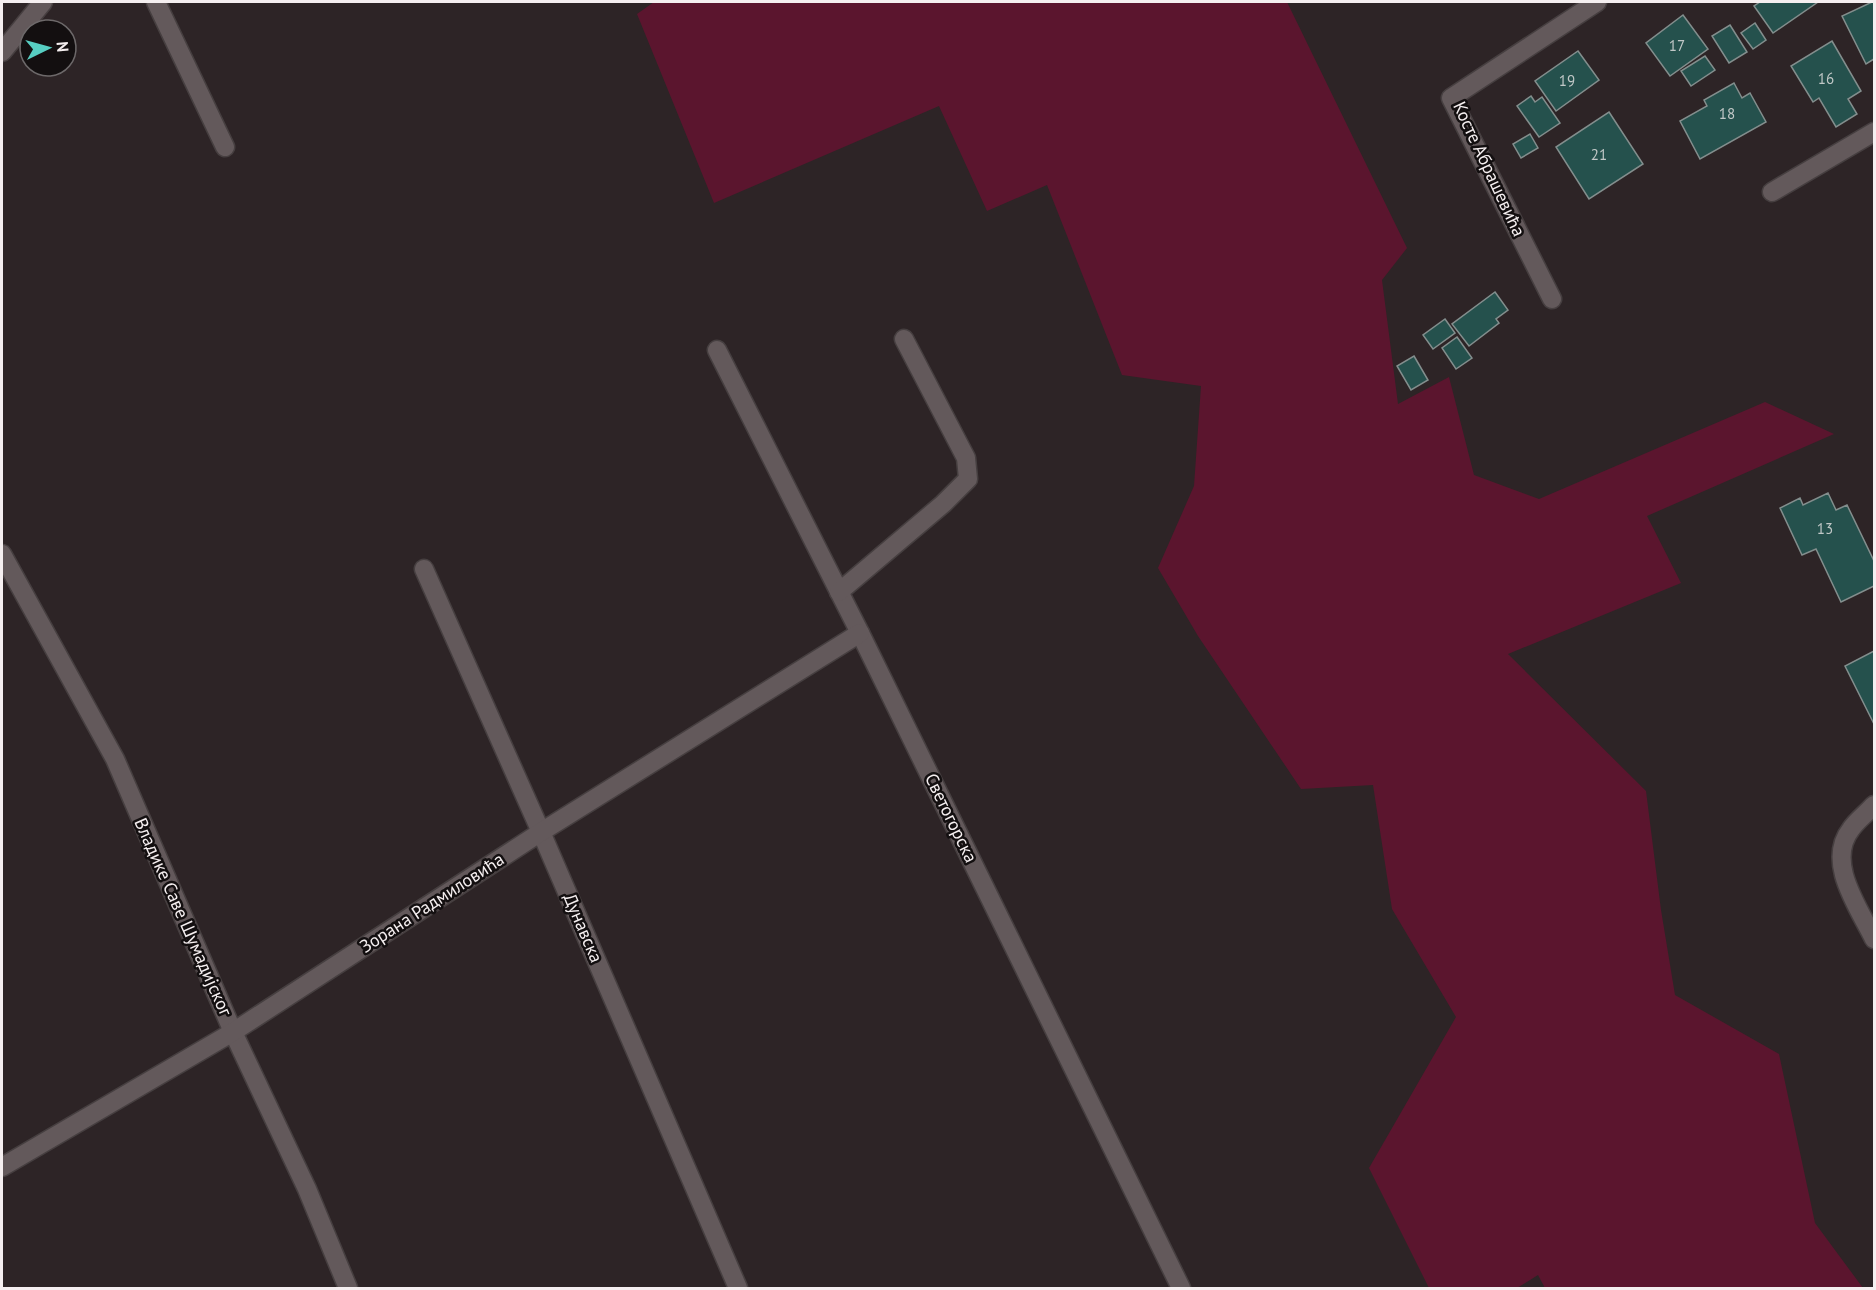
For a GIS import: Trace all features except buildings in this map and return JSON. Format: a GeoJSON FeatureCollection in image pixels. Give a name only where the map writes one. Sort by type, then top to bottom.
{"type":"FeatureCollection","features":[{"type":"Feature","properties":{"kind":"street"},"geometry":{"type":"LineString","coordinates":[[2,52],[43,2]]}},
{"type":"Feature","properties":{"kind":"street"},"geometry":{"type":"LineString","coordinates":[[156,2],[225,147]]}},
{"type":"Feature","properties":{"kind":"street","name":"Косте Абрашевића"},"geometry":{"type":"LineString","coordinates":[[1552,299],[1451,98],[1597,2]]}},
{"type":"Feature","properties":{"kind":"street"},"geometry":{"type":"LineString","coordinates":[[1772,192],[1875,132]]}},
{"type":"Feature","properties":{"kind":"street"},"geometry":{"type":"LineString","coordinates":[[839,592],[943,504],[968,479],[966,458],[904,339]]}},
{"type":"Feature","properties":{"kind":"street","name":"Светогорска"},"geometry":{"type":"LineString","coordinates":[[717,350],[860,633],[1181,1288]]}},
{"type":"Feature","properties":{"kind":"street","name":"Владике Саве Шумадијског"},"geometry":{"type":"LineString","coordinates":[[2,554],[115,759],[233,1032],[307,1189],[348,1288]]}},
{"type":"Feature","properties":{"kind":"street","name":"Дунавска"},"geometry":{"type":"LineString","coordinates":[[424,569],[541,832],[738,1288]]}},
{"type":"Feature","properties":{"kind":"street","name":"Зорана Радмиловића"},"geometry":{"type":"LineString","coordinates":[[2,1167],[233,1032],[541,832],[860,633]]}},
{"type":"Feature","properties":{"kind":"street"},"geometry":{"type":"LineString","coordinates":[[1875,805],[1850,829],[1843,844],[1842,863],[1847,883],[1875,939]]}},
{"type":"Feature","properties":{"kind":"shaded area"},"geometry":{"type":"Polygon","coordinates":[[[654,2],[1287,2],[1407,248],[1382,280],[1398,404],[1449,377],[1474,475],[1539,499],[1765,402],[1834,434],[1647,516],[1681,583],[1508,654],[1646,791],[1661,910],[1675,995],[1779,1054],[1815,1223],[1863,1288],[1545,1288],[1538,1275],[1517,1288],[1429,1288],[1369,1168],[1456,1017],[1392,909],[1373,785],[1301,789],[1198,636],[1158,568],[1194,486],[1201,386],[1122,375],[1047,185],[987,211],[939,106],[714,203],[637,14],[654,2]]]}}]}
